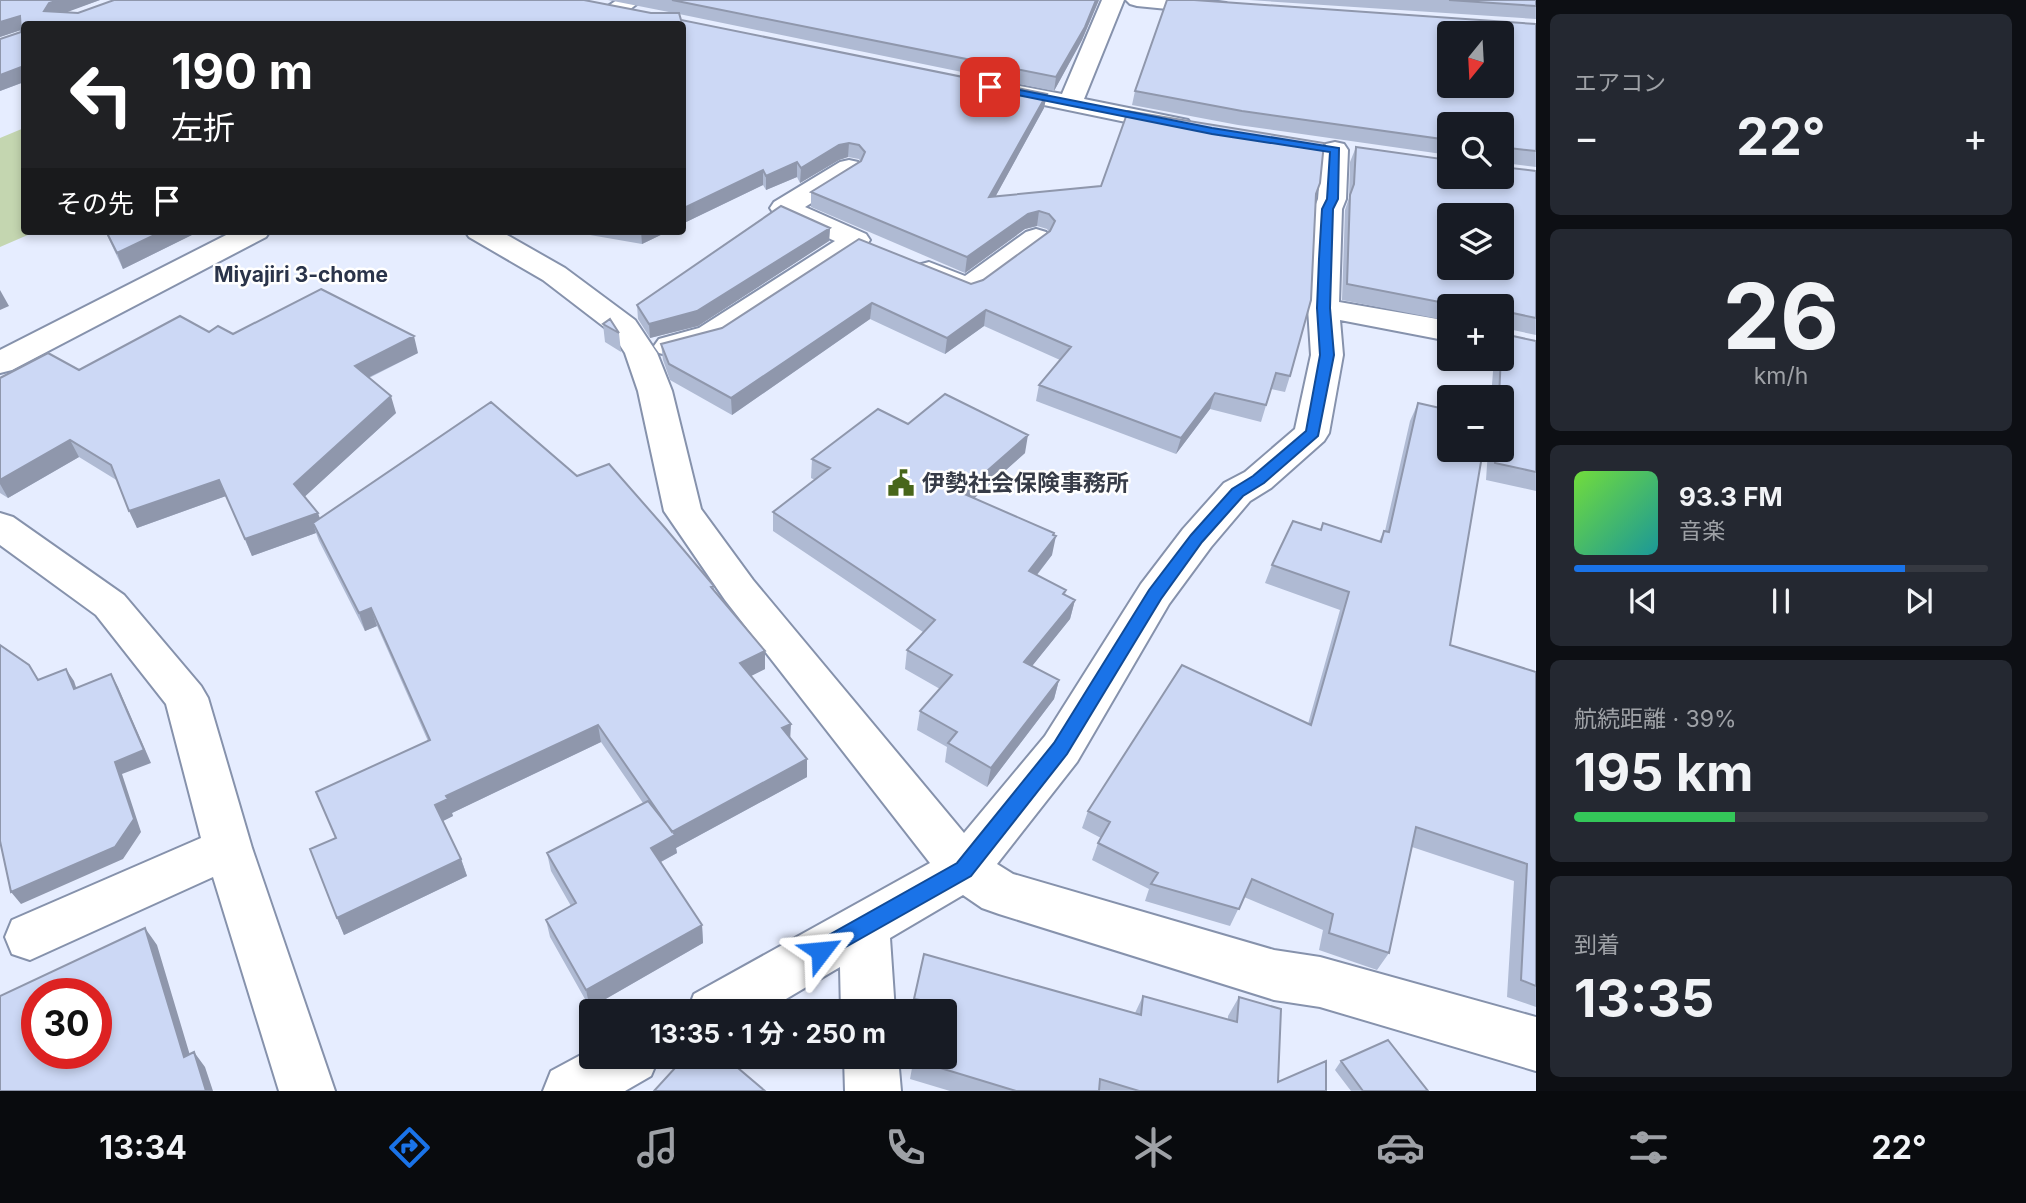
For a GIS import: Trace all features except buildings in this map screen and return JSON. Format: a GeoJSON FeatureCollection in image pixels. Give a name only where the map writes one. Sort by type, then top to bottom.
{"type":"FeatureCollection","features":[{"type":"Feature","properties":{"kind":"street"},"geometry":{"type":"LineString","coordinates":[[1070,104],[1112,0]]}},
{"type":"Feature","properties":{"kind":"street"},"geometry":{"type":"LineString","coordinates":[[1137,0],[1233,9]]}},
{"type":"Feature","properties":{"kind":"street"},"geometry":{"type":"LineString","coordinates":[[977,84],[1199,129]]}},
{"type":"Feature","properties":{"kind":"street"},"geometry":{"type":"LineString","coordinates":[[736,999],[964,869],[1061,749],[1155,594],[1197,538],[1237,492],[1258,480],[1312,433],[1327,355],[1324,308],[1328,209],[1332,199],[1334,150]]}},
{"type":"Feature","properties":{"kind":"street"},"geometry":{"type":"LineString","coordinates":[[849,168],[784,208],[968,288],[1036,238]]}},
{"type":"Feature","properties":{"kind":"street"},"geometry":{"type":"LineString","coordinates":[[0,363],[248,235]]}},
{"type":"Feature","properties":{"kind":"street"},"geometry":{"type":"LineString","coordinates":[[486,235],[554,274],[624,327],[641,354],[656,391],[683,511],[739,590],[964,869],[999,892],[1274,975],[1320,982],[1536,1044]]}},
{"type":"Feature","properties":{"kind":"street"},"geometry":{"type":"LineString","coordinates":[[641,354],[710,335],[881,251]]}},
{"type":"Feature","properties":{"kind":"street"},"geometry":{"type":"LineString","coordinates":[[1324,308],[1437,329]]}},
{"type":"Feature","properties":{"kind":"street"},"geometry":{"type":"LineString","coordinates":[[0,526],[110,605],[186,698],[228,848],[307,1091]]}},
{"type":"Feature","properties":{"kind":"street"},"geometry":{"type":"LineString","coordinates":[[30,937],[228,848]]}},
{"type":"Feature","properties":{"kind":"street"},"geometry":{"type":"LineString","coordinates":[[864,927],[868,999]]}},
{"type":"Feature","properties":{"kind":"street"},"geometry":{"type":"LineString","coordinates":[[571,1091],[610,1069]]}},
{"type":"Feature","properties":{"kind":"street"},"geometry":{"type":"LineString","coordinates":[[872,1069],[873,1091]]}},
{"type":"Feature","properties":{"kind":"green space"},"geometry":{"type":"Polygon","coordinates":[[[21,129],[21,235],[28,235],[0,247],[0,138],[21,129]]]}},
{"type":"Feature","properties":{"kind":"place","name":"伊勢社会保険事務所"},"geometry":{"type":"Point","coordinates":[901,483]}},
{"type":"Feature","properties":{"kind":"district","name":"Miyajiri 3-chome"},"geometry":{"type":"Point","coordinates":[301,275]}},
{"type":"Feature","properties":{"kind":"route"},"geometry":{"type":"LineString","coordinates":[[821,951],[964,869],[1061,749],[1155,594],[1197,538],[1237,492],[1258,480],[1312,433],[1327,355],[1325,259],[1335,150],[1133,117],[990,87]]}}]}
